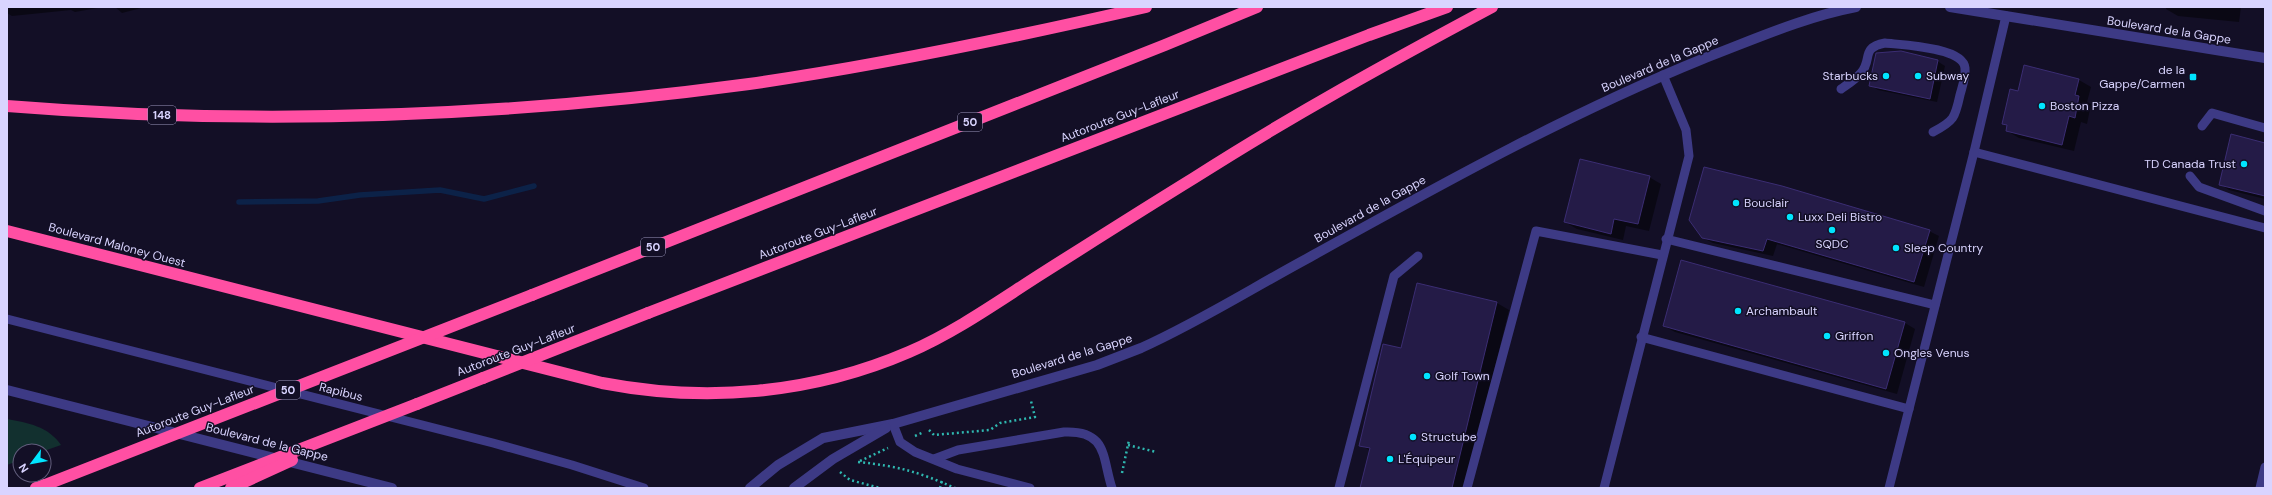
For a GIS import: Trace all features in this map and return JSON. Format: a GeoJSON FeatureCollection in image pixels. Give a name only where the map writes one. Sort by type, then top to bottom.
{"type":"FeatureCollection","features":[{"type":"Feature","properties":{"kind":"highway","name":"148"},"geometry":{"type":"LineString","coordinates":[[7,106],[179,115],[318,116],[442,112],[535,106],[749,84],[850,68],[980,44],[1146,7]]}},
{"type":"Feature","properties":{"kind":"highway","name":"Autoroute Guy-Lafleur"},"geometry":{"type":"LineString","coordinates":[[41,486],[532,295],[1158,48],[1257,7]]}},
{"type":"Feature","properties":{"kind":"highway","name":"Autoroute Guy-Lafleur"},"geometry":{"type":"LineString","coordinates":[[200,488],[648,313],[1362,38],[1447,7]]}},
{"type":"Feature","properties":{"kind":"highway","name":"Boulevard Maloney Ouest"},"geometry":{"type":"LineString","coordinates":[[7,231],[220,287],[564,374],[652,391],[722,394],[755,392],[807,384],[841,376],[891,359],[954,330],[1272,129],[1345,86],[1492,7]]}},
{"type":"Feature","properties":{"kind":"highway"},"geometry":{"type":"LineString","coordinates":[[231,488],[417,404]]}},
{"type":"Feature","properties":{"kind":"street","name":"Boulevard de la Gappe"},"geometry":{"type":"LineString","coordinates":[[750,488],[782,462],[823,438],[893,424],[1097,365],[1156,342],[1518,143],[1583,111],[1663,75],[1783,28],[1825,14],[1856,7]]}},
{"type":"Feature","properties":{"kind":"street","name":"Boulevard de la Gappe"},"geometry":{"type":"LineString","coordinates":[[1950,7],[2265,58]]}},
{"type":"Feature","properties":{"kind":"street","name":"Boulevard de la Gappe"},"geometry":{"type":"LineString","coordinates":[[7,390],[392,488]]}},
{"type":"Feature","properties":{"kind":"street","name":"Boulevard de la Gappe"},"geometry":{"type":"LineString","coordinates":[[794,488],[833,459],[893,424]]}},
{"type":"Feature","properties":{"kind":"street","name":"Boulevard de la Gappe"},"geometry":{"type":"LineString","coordinates":[[382,485],[398,488]]}},
{"type":"Feature","properties":{"kind":"lane"},"geometry":{"type":"LineString","coordinates":[[1889,488],[1974,152],[2006,16]]}},
{"type":"Feature","properties":{"kind":"lane"},"geometry":{"type":"LineString","coordinates":[[1841,89],[1860,74],[1869,51],[1876,44],[1885,43],[1951,52],[1963,63],[1965,72],[1955,117],[1947,125],[1934,132]]}},
{"type":"Feature","properties":{"kind":"lane"},"geometry":{"type":"LineString","coordinates":[[1604,488],[1666,239],[1687,163],[1689,149],[1686,130],[1663,75]]}},
{"type":"Feature","properties":{"kind":"lane"},"geometry":{"type":"LineString","coordinates":[[2202,126],[2212,113],[2265,128]]}},
{"type":"Feature","properties":{"kind":"lane"},"geometry":{"type":"LineString","coordinates":[[1974,152],[2265,228]]}},
{"type":"Feature","properties":{"kind":"lane"},"geometry":{"type":"LineString","coordinates":[[2190,176],[2199,187],[2265,211]]}},
{"type":"Feature","properties":{"kind":"lane"},"geometry":{"type":"LineString","coordinates":[[1467,488],[1536,231],[1662,255]]}},
{"type":"Feature","properties":{"kind":"lane"},"geometry":{"type":"LineString","coordinates":[[1666,239],[1935,305]]}},
{"type":"Feature","properties":{"kind":"lane"},"geometry":{"type":"LineString","coordinates":[[1339,488],[1394,276],[1418,256]]}},
{"type":"Feature","properties":{"kind":"lane","name":"Rapibus"},"geometry":{"type":"LineString","coordinates":[[7,319],[528,453],[593,471],[644,488]]}},
{"type":"Feature","properties":{"kind":"lane"},"geometry":{"type":"LineString","coordinates":[[1642,337],[1909,409]]}},
{"type":"Feature","properties":{"kind":"lane"},"geometry":{"type":"LineString","coordinates":[[893,424],[898,438],[904,446],[915,452],[957,469],[1030,488]]}},
{"type":"Feature","properties":{"kind":"lane"},"geometry":{"type":"LineString","coordinates":[[934,459],[958,450],[1064,432],[1080,433],[1093,439],[1101,447],[1106,458],[1112,488]]}},
{"type":"Feature","properties":{"kind":"lane"},"geometry":{"type":"LineString","coordinates":[[2260,488],[2265,467]]}},
{"type":"Feature","properties":{"kind":"path"},"geometry":{"type":"LineString","coordinates":[[929,430],[934,435],[990,430],[1000,423],[1035,417],[1031,401]]}},
{"type":"Feature","properties":{"kind":"path"},"geometry":{"type":"LineString","coordinates":[[1120,480],[1129,440]]}},
{"type":"Feature","properties":{"kind":"path"},"geometry":{"type":"LineString","coordinates":[[1128,445],[1156,452]]}},
{"type":"Feature","properties":{"kind":"path"},"geometry":{"type":"LineString","coordinates":[[858,462],[899,467],[942,481],[948,487],[955,488]]}},
{"type":"Feature","properties":{"kind":"path"},"geometry":{"type":"LineString","coordinates":[[840,472],[850,480],[880,488]]}},
{"type":"Feature","properties":{"kind":"path"},"geometry":{"type":"LineString","coordinates":[[940,488],[942,481]]}},
{"type":"Feature","properties":{"kind":"green space"},"geometry":{"type":"Polygon","coordinates":[[[7,419],[44,429],[61,445],[52,448],[52,443],[12,443],[12,463],[7,465],[7,419]]]}},
{"type":"Feature","properties":{"kind":"building"},"geometry":{"type":"Polygon","coordinates":[[[1901,51],[1938,60],[1930,99],[1869,86],[1876,53],[1901,51]]]}},
{"type":"Feature","properties":{"kind":"building","name":"Boston Pizza"},"geometry":{"type":"Polygon","coordinates":[[[2024,65],[2079,79],[2075,95],[2079,96],[2075,118],[2069,116],[2062,145],[2006,131],[2007,125],[2002,124],[2010,89],[2018,91],[2024,65]]]}},
{"type":"Feature","properties":{"kind":"building","name":"TD Canada Trust"},"geometry":{"type":"Polygon","coordinates":[[[2231,134],[2265,143],[2265,196],[2219,185],[2231,134]]]}},
{"type":"Feature","properties":{"kind":"building"},"geometry":{"type":"Polygon","coordinates":[[[1580,159],[1650,176],[1638,224],[1614,219],[1611,234],[1564,222],[1580,159]]]}},
{"type":"Feature","properties":{"kind":"building"},"geometry":{"type":"Polygon","coordinates":[[[1704,167],[1782,186],[1930,230],[1914,282],[1767,239],[1763,251],[1702,238],[1689,220],[1704,167]]]}},
{"type":"Feature","properties":{"kind":"building"},"geometry":{"type":"Polygon","coordinates":[[[1681,260],[1905,322],[1886,389],[1663,326],[1681,260]]]}},
{"type":"Feature","properties":{"kind":"building","name":"Golf Town"},"geometry":{"type":"Polygon","coordinates":[[[1417,283],[1497,302],[1452,488],[1360,488],[1370,448],[1359,446],[1383,344],[1401,348],[1417,283]]]}},
{"type":"Feature","properties":{"kind":"waterway"},"geometry":{"type":"LineString","coordinates":[[239,202],[318,201],[360,195],[440,190],[484,199],[534,186]]}},
{"type":"Feature","properties":{"kind":"place","name":"Starbucks"},"geometry":{"type":"Point","coordinates":[1886,76]}},
{"type":"Feature","properties":{"kind":"place","name":"Subway"},"geometry":{"type":"Point","coordinates":[1918,76]}},
{"type":"Feature","properties":{"kind":"place","name":"de la Gappe/Carmen"},"geometry":{"type":"Point","coordinates":[2193,77]}},
{"type":"Feature","properties":{"kind":"place","name":"Boston Pizza"},"geometry":{"type":"Point","coordinates":[2042,106]}},
{"type":"Feature","properties":{"kind":"place","name":"TD Canada Trust"},"geometry":{"type":"Point","coordinates":[2244,164]}},
{"type":"Feature","properties":{"kind":"place","name":"Bouclair"},"geometry":{"type":"Point","coordinates":[1736,203]}},
{"type":"Feature","properties":{"kind":"place","name":"Luxx Deli Bistro"},"geometry":{"type":"Point","coordinates":[1790,217]}},
{"type":"Feature","properties":{"kind":"place","name":"SQDC"},"geometry":{"type":"Point","coordinates":[1832,230]}},
{"type":"Feature","properties":{"kind":"place","name":"Sleep Country"},"geometry":{"type":"Point","coordinates":[1896,248]}},
{"type":"Feature","properties":{"kind":"place","name":"Archambault"},"geometry":{"type":"Point","coordinates":[1738,311]}},
{"type":"Feature","properties":{"kind":"place","name":"Griffon"},"geometry":{"type":"Point","coordinates":[1827,336]}},
{"type":"Feature","properties":{"kind":"place","name":"Ongles Venus"},"geometry":{"type":"Point","coordinates":[1886,353]}},
{"type":"Feature","properties":{"kind":"place","name":"Golf Town"},"geometry":{"type":"Point","coordinates":[1427,376]}},
{"type":"Feature","properties":{"kind":"place","name":"Structube"},"geometry":{"type":"Point","coordinates":[1413,437]}},
{"type":"Feature","properties":{"kind":"place","name":"L'Équipeur"},"geometry":{"type":"Point","coordinates":[1390,459]}}]}
